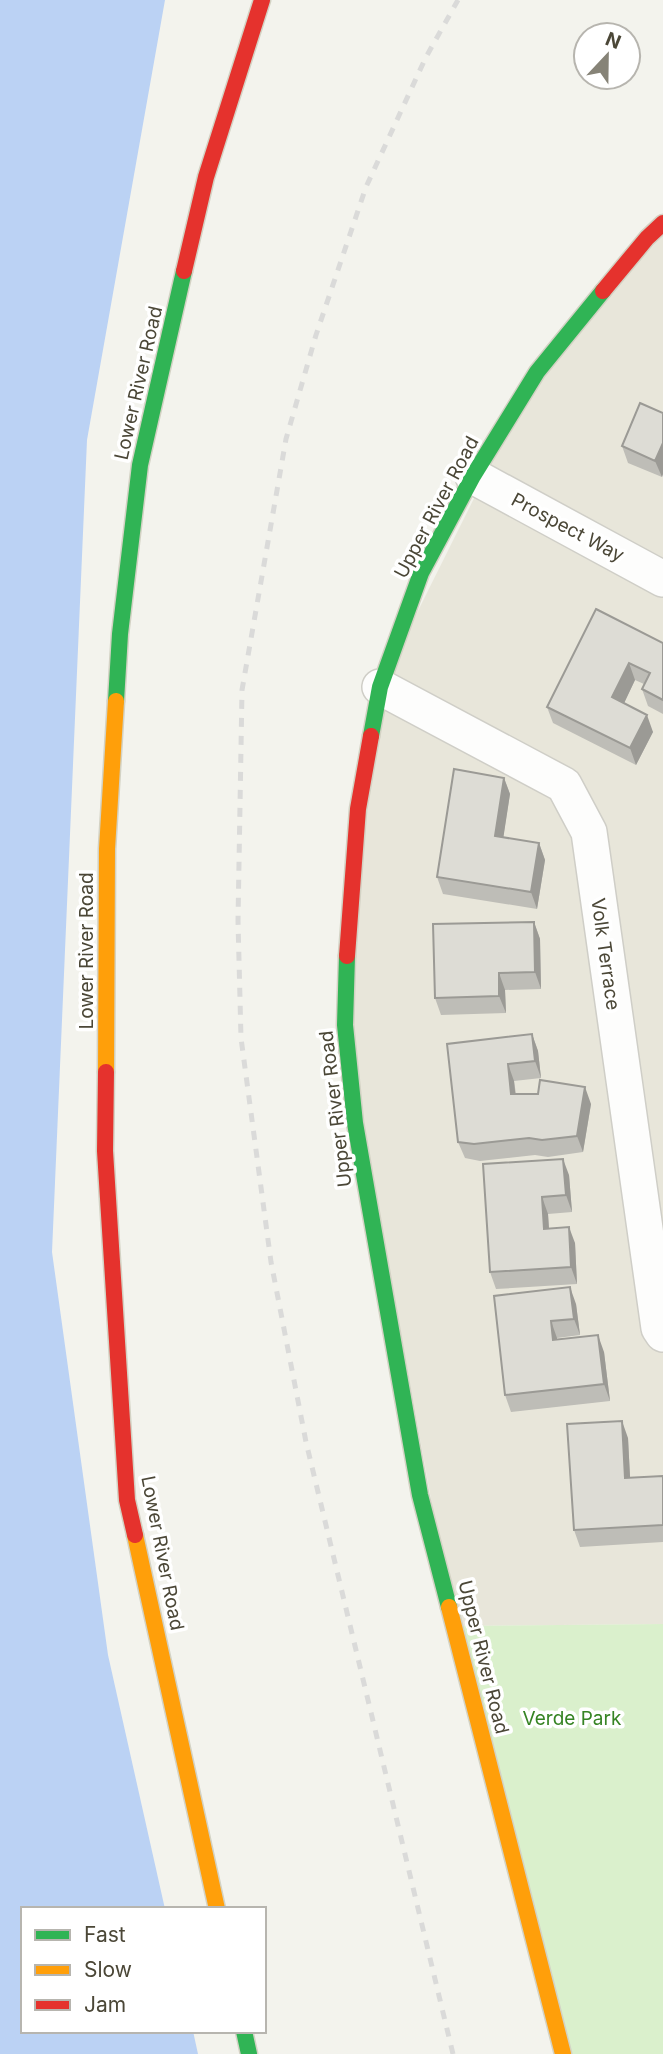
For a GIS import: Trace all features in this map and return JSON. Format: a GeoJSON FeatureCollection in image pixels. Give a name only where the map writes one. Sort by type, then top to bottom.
{"type":"FeatureCollection","features":[{"type":"Feature","properties":{"kind":"street","name":"Lower River Road"},"geometry":{"type":"LineString","coordinates":[[217,1907],[127,1500],[105,1151],[107,849],[120,634],[140,465],[206,177],[262,0]]}},
{"type":"Feature","properties":{"kind":"street","name":"Upper River Road"},"geometry":{"type":"LineString","coordinates":[[564,2054],[421,1495],[355,1123],[345,1025],[348,922],[358,808],[380,687],[421,573],[472,476],[537,372],[647,238],[663,223]]}},
{"type":"Feature","properties":{"kind":"street","name":"Prospect Way"},"geometry":{"type":"LineString","coordinates":[[472,476],[663,579]]}},
{"type":"Feature","properties":{"kind":"street","name":"Volk Terrace"},"geometry":{"type":"LineString","coordinates":[[380,687],[564,785],[589,832],[659,1328],[663,1334]]}},
{"type":"Feature","properties":{"kind":"street"},"geometry":{"type":"LineString","coordinates":[[244,2033],[249,2054]]}},
{"type":"Feature","properties":{"kind":"shaded area"},"geometry":{"type":"Polygon","coordinates":[[[663,235],[663,1624],[454,1626],[345,1025],[380,687],[537,372],[663,235]]]}},
{"type":"Feature","properties":{"kind":"green space","name":"Verde Park"},"geometry":{"type":"Polygon","coordinates":[[[663,1624],[663,2054],[563,2054],[454,1626],[663,1624]]]}},
{"type":"Feature","properties":{"kind":"water"},"geometry":{"type":"Polygon","coordinates":[[[0,0],[165,0],[87,440],[52,1252],[108,1655],[165,1907],[21,1907],[21,2033],[193,2033],[198,2054],[0,2054],[0,0]]]}},
{"type":"Feature","properties":{"kind":"building"},"geometry":{"type":"Polygon","coordinates":[[[640,403],[663,413],[663,443],[655,461],[622,446],[640,403]]]}},
{"type":"Feature","properties":{"kind":"building"},"geometry":{"type":"Polygon","coordinates":[[[596,609],[663,643],[663,700],[642,689],[650,673],[629,663],[612,697],[647,715],[630,748],[547,707],[596,609]]]}},
{"type":"Feature","properties":{"kind":"building"},"geometry":{"type":"Polygon","coordinates":[[[454,769],[504,778],[495,836],[539,843],[531,892],[437,877],[454,769]]]}},
{"type":"Feature","properties":{"kind":"building"},"geometry":{"type":"Polygon","coordinates":[[[534,922],[535,972],[499,973],[499,996],[435,998],[433,924],[534,922]]]}},
{"type":"Feature","properties":{"kind":"building"},"geometry":{"type":"Polygon","coordinates":[[[532,1034],[535,1061],[508,1064],[511,1094],[538,1094],[540,1080],[585,1087],[577,1136],[474,1144],[458,1142],[447,1044],[532,1034]]]}},
{"type":"Feature","properties":{"kind":"building"},"geometry":{"type":"Polygon","coordinates":[[[563,1159],[566,1195],[542,1197],[544,1229],[569,1227],[571,1267],[490,1272],[483,1164],[563,1159]]]}},
{"type":"Feature","properties":{"kind":"building"},"geometry":{"type":"Polygon","coordinates":[[[570,1287],[574,1319],[551,1321],[553,1340],[598,1335],[604,1384],[505,1395],[494,1296],[570,1287]]]}},
{"type":"Feature","properties":{"kind":"building"},"geometry":{"type":"Polygon","coordinates":[[[622,1421],[625,1478],[663,1476],[663,1525],[574,1530],[567,1424],[622,1421]]]}},
{"type":"Feature","properties":{"kind":"railway"},"geometry":{"type":"LineString","coordinates":[[453,2054],[306,1442],[271,1262],[241,1038],[238,921],[242,690],[286,439],[316,335],[366,187],[426,57],[458,0]]}},
{"type":"Feature","properties":{"kind":"traffic: fast"},"geometry":{"type":"LineString","coordinates":[[116,701],[120,634],[140,465],[184,271]]}},
{"type":"Feature","properties":{"kind":"traffic: fast"},"geometry":{"type":"LineString","coordinates":[[371,736],[380,687],[421,573],[473,476],[537,372],[603,291]]}},
{"type":"Feature","properties":{"kind":"traffic: fast"},"geometry":{"type":"LineString","coordinates":[[347,956],[345,1025],[355,1123],[420,1495],[449,1607]]}},
{"type":"Feature","properties":{"kind":"traffic: fast"},"geometry":{"type":"LineString","coordinates":[[244,2033],[249,2054]]}},
{"type":"Feature","properties":{"kind":"traffic: slow"},"geometry":{"type":"LineString","coordinates":[[106,1072],[107,849],[116,701]]}},
{"type":"Feature","properties":{"kind":"traffic: slow"},"geometry":{"type":"LineString","coordinates":[[135,1535],[217,1907]]}},
{"type":"Feature","properties":{"kind":"traffic: slow"},"geometry":{"type":"LineString","coordinates":[[449,1607],[563,2054]]}},
{"type":"Feature","properties":{"kind":"traffic: jam"},"geometry":{"type":"LineString","coordinates":[[184,271],[206,177],[262,0]]}},
{"type":"Feature","properties":{"kind":"traffic: jam"},"geometry":{"type":"LineString","coordinates":[[603,291],[663,223]]}},
{"type":"Feature","properties":{"kind":"traffic: jam"},"geometry":{"type":"LineString","coordinates":[[347,956],[358,809],[371,736]]}},
{"type":"Feature","properties":{"kind":"traffic: jam"},"geometry":{"type":"LineString","coordinates":[[106,1072],[105,1151],[127,1500],[135,1535]]}}]}
